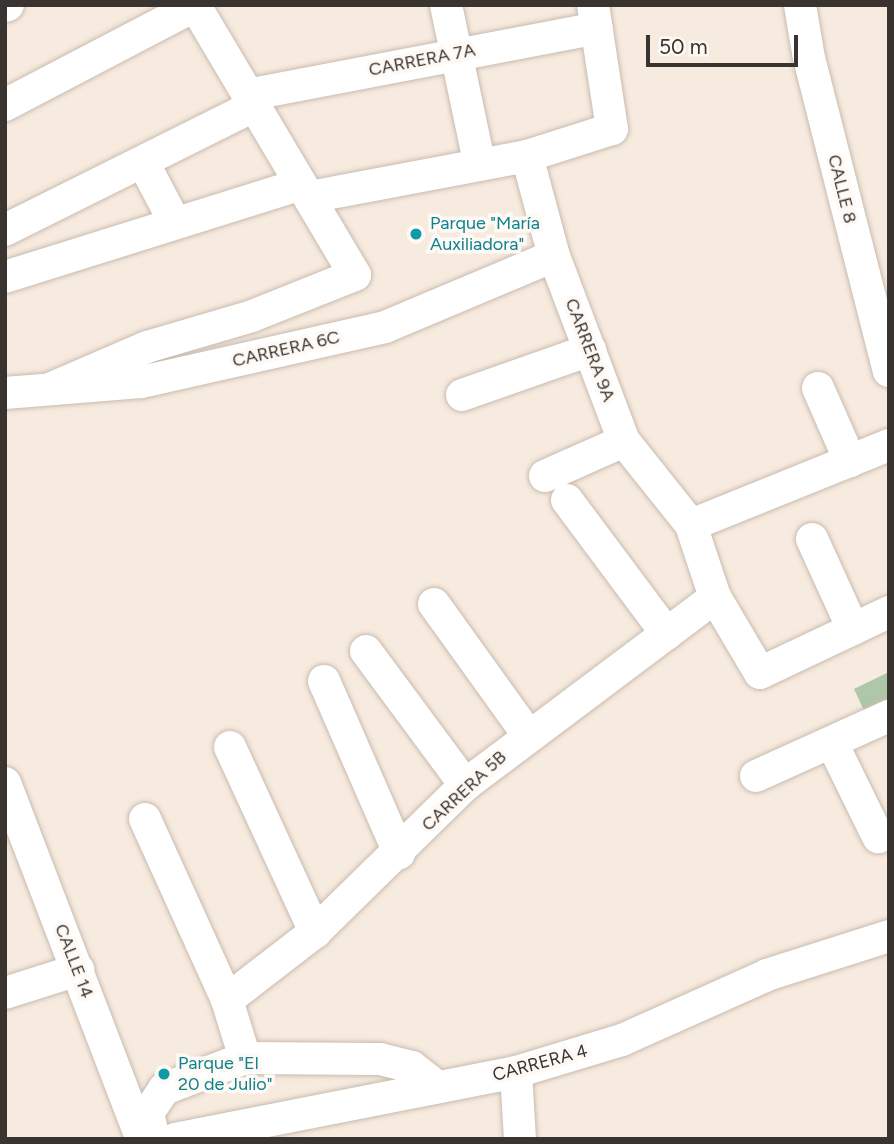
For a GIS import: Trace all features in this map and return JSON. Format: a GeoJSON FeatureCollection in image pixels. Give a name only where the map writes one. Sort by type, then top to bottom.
{"type":"FeatureCollection","features":[{"type":"Feature","properties":{"kind":"street"},"geometry":{"type":"LineString","coordinates":[[5,105],[196,5],[355,275],[252,316],[147,347],[52,388]]}},
{"type":"Feature","properties":{"kind":"street"},"geometry":{"type":"LineString","coordinates":[[446,5],[479,162]]}},
{"type":"Feature","properties":{"kind":"street","name":"CALLE 8"},"geometry":{"type":"LineString","coordinates":[[800,5],[809,58],[889,371]]}},
{"type":"Feature","properties":{"kind":"street"},"geometry":{"type":"LineString","coordinates":[[5,277],[175,223],[306,190],[527,156],[612,129],[595,17]]}},
{"type":"Feature","properties":{"kind":"street","name":"CARRERA 7A"},"geometry":{"type":"LineString","coordinates":[[5,230],[143,162],[251,101],[595,17]]}},
{"type":"Feature","properties":{"kind":"street","name":"CARRERA 9A"},"geometry":{"type":"LineString","coordinates":[[527,156],[554,256],[624,441],[643,471],[691,525]]}},
{"type":"Feature","properties":{"kind":"street"},"geometry":{"type":"LineString","coordinates":[[143,162],[175,223]]}},
{"type":"Feature","properties":{"kind":"street","name":"CARRERA 6C"},"geometry":{"type":"LineString","coordinates":[[5,393],[141,382],[385,327],[554,256]]}},
{"type":"Feature","properties":{"kind":"street"},"geometry":{"type":"LineString","coordinates":[[462,395],[590,350]]}},
{"type":"Feature","properties":{"kind":"street"},"geometry":{"type":"LineString","coordinates":[[818,388],[850,461]]}},
{"type":"Feature","properties":{"kind":"street"},"geometry":{"type":"LineString","coordinates":[[545,476],[624,441]]}},
{"type":"Feature","properties":{"kind":"street"},"geometry":{"type":"LineString","coordinates":[[889,445],[691,525],[715,597],[760,673],[889,612]]}},
{"type":"Feature","properties":{"kind":"street"},"geometry":{"type":"LineString","coordinates":[[566,500],[667,634]]}},
{"type":"Feature","properties":{"kind":"street"},"geometry":{"type":"LineString","coordinates":[[813,539],[853,629]]}},
{"type":"Feature","properties":{"kind":"street","name":"CARRERA 5B"},"geometry":{"type":"LineString","coordinates":[[227,1000],[315,932],[399,853],[465,785],[715,597]]}},
{"type":"Feature","properties":{"kind":"street"},"geometry":{"type":"LineString","coordinates":[[434,604],[528,735]]}},
{"type":"Feature","properties":{"kind":"street"},"geometry":{"type":"LineString","coordinates":[[366,651],[465,785]]}},
{"type":"Feature","properties":{"kind":"street"},"geometry":{"type":"LineString","coordinates":[[324,681],[399,853]]}},
{"type":"Feature","properties":{"kind":"street"},"geometry":{"type":"LineString","coordinates":[[756,776],[889,716]]}},
{"type":"Feature","properties":{"kind":"street"},"geometry":{"type":"LineString","coordinates":[[832,743],[878,837]]}},
{"type":"Feature","properties":{"kind":"street"},"geometry":{"type":"LineString","coordinates":[[230,747],[315,932]]}},
{"type":"Feature","properties":{"kind":"street","name":"CALLE 14"},"geometry":{"type":"LineString","coordinates":[[5,783],[142,1139]]}},
{"type":"Feature","properties":{"kind":"street"},"geometry":{"type":"LineString","coordinates":[[145,819],[227,1000],[245,1058]]}},
{"type":"Feature","properties":{"kind":"street","name":"CARRERA 4"},"geometry":{"type":"LineString","coordinates":[[175,1139],[516,1072],[622,1040],[767,975],[889,936]]}},
{"type":"Feature","properties":{"kind":"street"},"geometry":{"type":"LineString","coordinates":[[5,992],[78,970]]}},
{"type":"Feature","properties":{"kind":"street"},"geometry":{"type":"LineString","coordinates":[[154,1139],[148,1113],[164,1089],[245,1058],[380,1059],[412,1067],[438,1087]]}},
{"type":"Feature","properties":{"kind":"street"},"geometry":{"type":"LineString","coordinates":[[516,1072],[520,1139]]}},
{"type":"Feature","properties":{"kind":"green space"},"geometry":{"type":"Polygon","coordinates":[[[889,672],[889,707],[867,717],[854,689],[889,672]]]}},
{"type":"Feature","properties":{"kind":"place","name":"Parque \"María Auxiliadora\""},"geometry":{"type":"Point","coordinates":[416,234]}},
{"type":"Feature","properties":{"kind":"place","name":"Parque \"El 20 de Julio\""},"geometry":{"type":"Point","coordinates":[164,1074]}}]}
